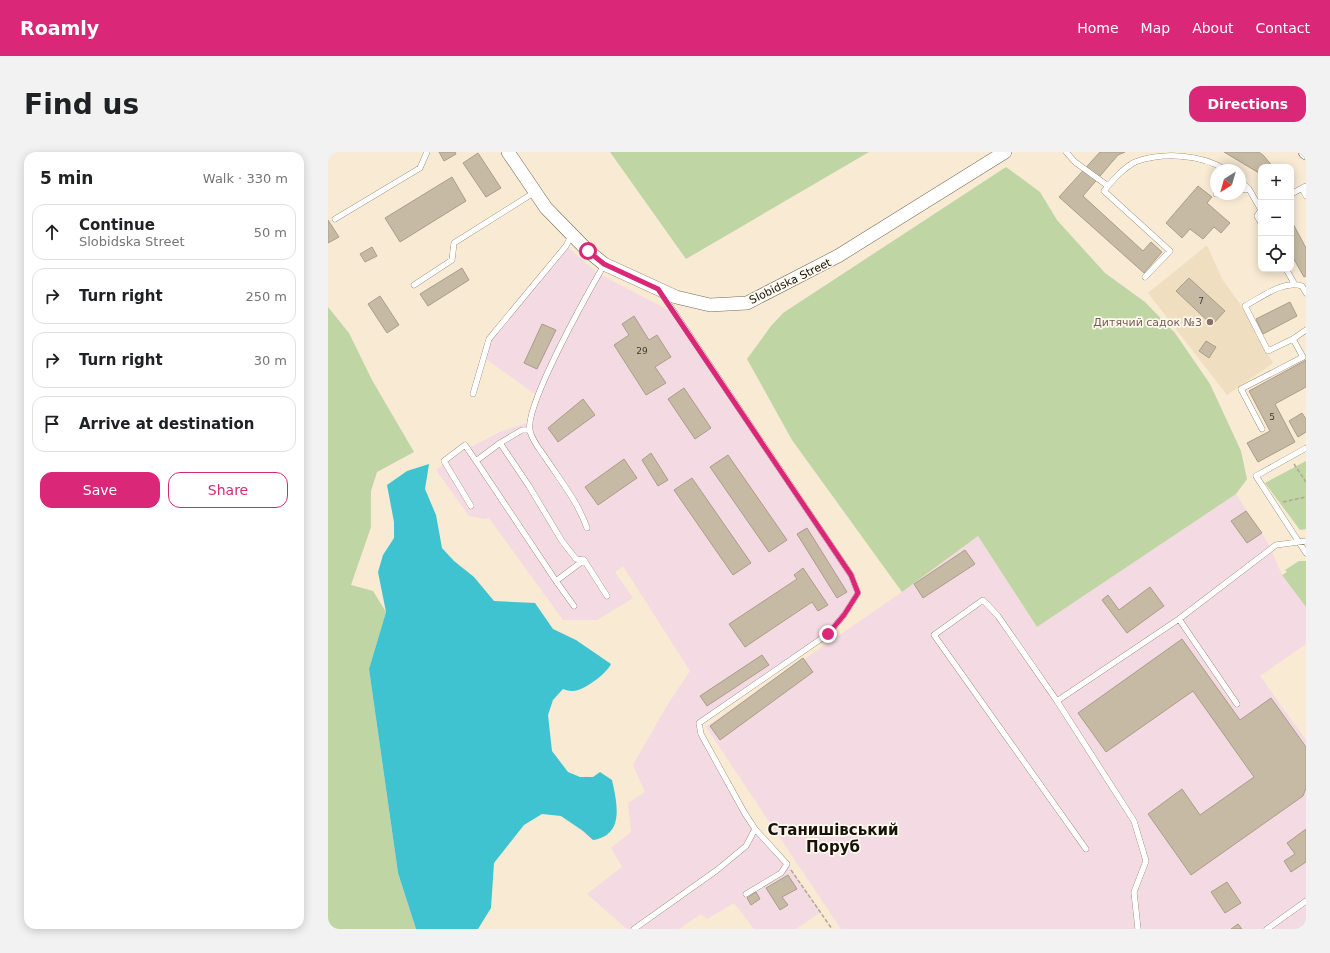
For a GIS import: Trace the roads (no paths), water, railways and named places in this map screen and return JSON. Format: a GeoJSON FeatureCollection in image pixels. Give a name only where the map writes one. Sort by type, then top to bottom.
{"type":"FeatureCollection","features":[{"type":"Feature","properties":{"kind":"street","name":"Slobidska Street"},"geometry":{"type":"LineString","coordinates":[[508,152],[546,208],[604,264],[676,297],[710,305],[746,303],[838,256],[1005,152]]}},
{"type":"Feature","properties":{"kind":"lane"},"geometry":{"type":"LineString","coordinates":[[335,219],[420,168],[428,152]]}},
{"type":"Feature","properties":{"kind":"lane"},"geometry":{"type":"LineString","coordinates":[[1066,152],[1075,162],[1108,186]]}},
{"type":"Feature","properties":{"kind":"lane"},"geometry":{"type":"LineString","coordinates":[[1145,277],[1170,251],[1104,191],[1124,169],[1136,161],[1164,154],[1183,154],[1206,160],[1214,164]]}},
{"type":"Feature","properties":{"kind":"lane"},"geometry":{"type":"LineString","coordinates":[[1246,186],[1258,205]]}},
{"type":"Feature","properties":{"kind":"lane"},"geometry":{"type":"LineString","coordinates":[[1294,192],[1304,187],[1306,196]]}},
{"type":"Feature","properties":{"kind":"lane"},"geometry":{"type":"LineString","coordinates":[[414,285],[452,260],[454,242],[535,192]]}},
{"type":"Feature","properties":{"kind":"lane"},"geometry":{"type":"LineString","coordinates":[[473,394],[489,340],[566,246],[572,234]]}},
{"type":"Feature","properties":{"kind":"lane"},"geometry":{"type":"LineString","coordinates":[[587,528],[582,513],[540,450],[530,430],[531,417],[549,369],[576,313],[604,264]]}},
{"type":"Feature","properties":{"kind":"lane"},"geometry":{"type":"LineString","coordinates":[[1288,272],[1294,283]]}},
{"type":"Feature","properties":{"kind":"lane"},"geometry":{"type":"LineString","coordinates":[[1306,293],[1304,285],[1294,283],[1284,285],[1245,306],[1268,351],[1293,340],[1306,330]]}},
{"type":"Feature","properties":{"kind":"lane"},"geometry":{"type":"LineString","coordinates":[[658,289],[851,575],[858,593],[844,615],[828,634],[699,723],[702,734],[744,812],[755,829],[788,864],[781,873],[746,894]]}},
{"type":"Feature","properties":{"kind":"lane"},"geometry":{"type":"LineString","coordinates":[[1262,429],[1241,389],[1303,357],[1293,340]]}},
{"type":"Feature","properties":{"kind":"lane"},"geometry":{"type":"LineString","coordinates":[[476,461],[500,443],[522,430],[530,430]]}},
{"type":"Feature","properties":{"kind":"lane"},"geometry":{"type":"LineString","coordinates":[[500,443],[529,486],[562,541],[576,559],[584,560]]}},
{"type":"Feature","properties":{"kind":"lane"},"geometry":{"type":"LineString","coordinates":[[471,506],[444,460],[465,445],[574,606]]}},
{"type":"Feature","properties":{"kind":"lane"},"geometry":{"type":"LineString","coordinates":[[1306,448],[1256,476],[1306,553]]}},
{"type":"Feature","properties":{"kind":"lane"},"geometry":{"type":"LineString","coordinates":[[1057,701],[1179,619],[1276,545],[1306,541]]}},
{"type":"Feature","properties":{"kind":"lane"},"geometry":{"type":"LineString","coordinates":[[556,581],[584,560]]}},
{"type":"Feature","properties":{"kind":"lane"},"geometry":{"type":"LineString","coordinates":[[584,560],[607,596]]}},
{"type":"Feature","properties":{"kind":"lane"},"geometry":{"type":"LineString","coordinates":[[1086,849],[934,635],[984,600],[998,616],[1057,701],[1134,821],[1146,861],[1134,892],[1138,929]]}},
{"type":"Feature","properties":{"kind":"lane"},"geometry":{"type":"LineString","coordinates":[[1179,619],[1237,704]]}},
{"type":"Feature","properties":{"kind":"lane"},"geometry":{"type":"LineString","coordinates":[[634,929],[717,870],[746,846],[755,829]]}},
{"type":"Feature","properties":{"kind":"lane"},"geometry":{"type":"LineString","coordinates":[[1267,929],[1306,900]]}},
{"type":"Feature","properties":{"kind":"water"},"geometry":{"type":"Polygon","coordinates":[[[429,464],[425,489],[436,515],[442,548],[454,561],[474,577],[494,601],[535,603],[553,629],[576,640],[611,664],[600,677],[588,685],[572,691],[563,689],[553,700],[548,715],[552,751],[568,772],[580,777],[593,777],[600,772],[612,780],[617,808],[614,825],[610,832],[603,837],[593,840],[561,816],[542,814],[524,825],[494,863],[491,908],[478,929],[416,929],[398,873],[369,669],[386,612],[378,572],[383,555],[394,538],[394,522],[387,485],[407,471],[429,464]]]}},
{"type":"Feature","properties":{"kind":"place","name":"Дитячий садок №3"},"geometry":{"type":"Point","coordinates":[1210,322]}},
{"type":"Feature","properties":{"kind":"district","name":"Станишівський Поруб"},"geometry":{"type":"Point","coordinates":[833,838]}}]}
